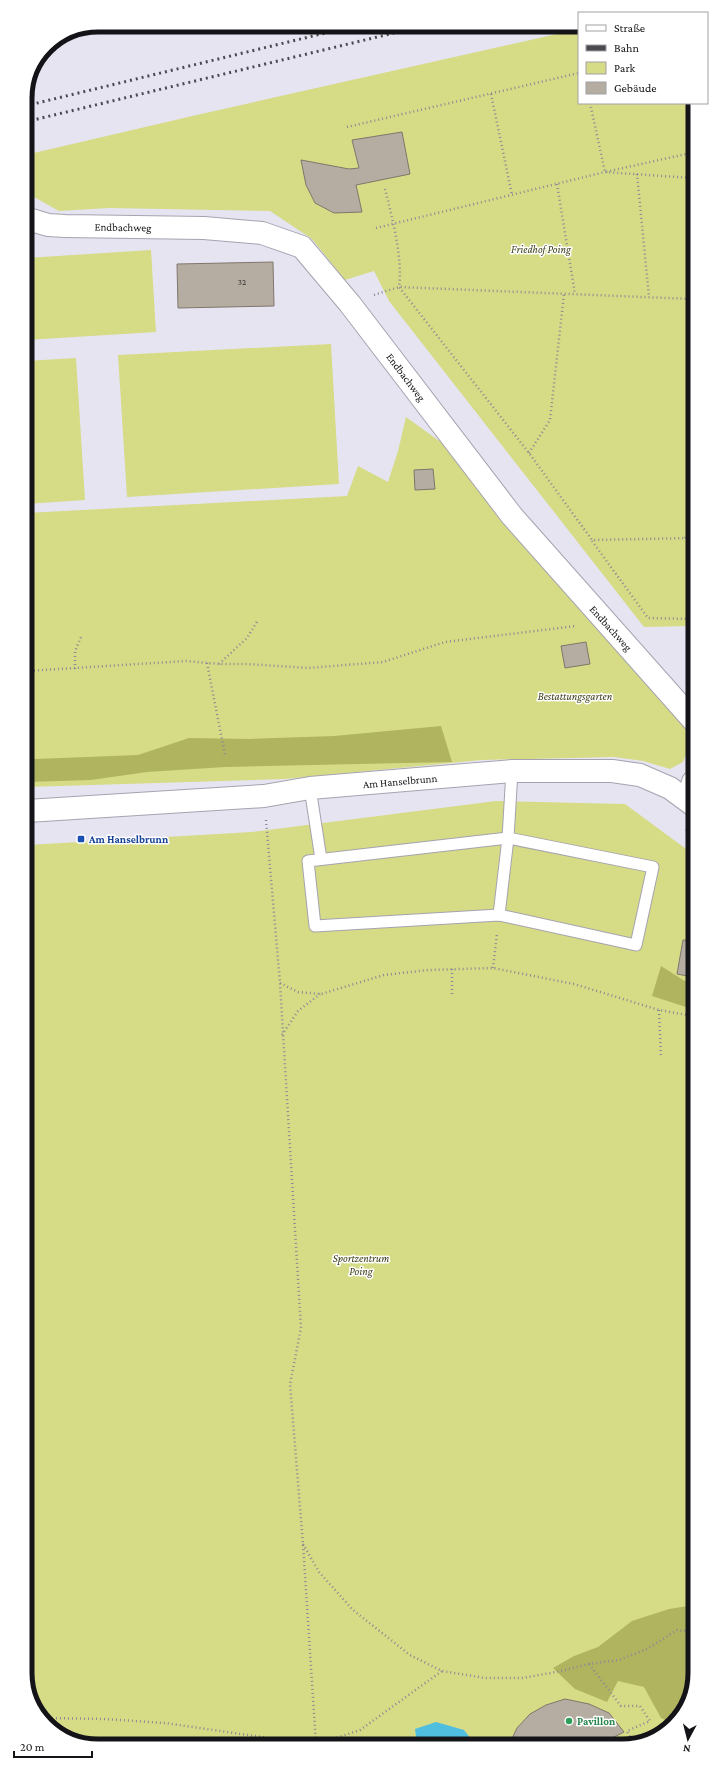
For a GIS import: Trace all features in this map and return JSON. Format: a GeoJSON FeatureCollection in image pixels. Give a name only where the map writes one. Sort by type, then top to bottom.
{"type":"FeatureCollection","features":[{"type":"Feature","properties":{"kind":"street","name":"Endbachweg"},"geometry":{"type":"LineString","coordinates":[[32,220],[65,226],[204,228],[262,233],[302,248],[350,304],[512,516],[688,714]]}},
{"type":"Feature","properties":{"kind":"street","name":"Am Hanselbrunn"},"geometry":{"type":"LineString","coordinates":[[32,810],[264,796],[310,788],[512,771],[612,771],[640,776],[688,795]]}},
{"type":"Feature","properties":{"kind":"lane"},"geometry":{"type":"LineString","coordinates":[[499,916],[508,838],[512,771]]}},
{"type":"Feature","properties":{"kind":"lane"},"geometry":{"type":"LineString","coordinates":[[310,788],[321,859]]}},
{"type":"Feature","properties":{"kind":"lane"},"geometry":{"type":"LineString","coordinates":[[508,838],[653,867],[636,944],[499,916],[315,926],[308,861],[321,859],[508,838]]}},
{"type":"Feature","properties":{"kind":"path"},"geometry":{"type":"LineString","coordinates":[[347,127],[578,73]]}},
{"type":"Feature","properties":{"kind":"path"},"geometry":{"type":"LineString","coordinates":[[491,94],[512,195]]}},
{"type":"Feature","properties":{"kind":"path"},"geometry":{"type":"LineString","coordinates":[[590,104],[605,172]]}},
{"type":"Feature","properties":{"kind":"path"},"geometry":{"type":"LineString","coordinates":[[376,228],[605,172],[688,154]]}},
{"type":"Feature","properties":{"kind":"path"},"geometry":{"type":"LineString","coordinates":[[605,172],[688,178]]}},
{"type":"Feature","properties":{"kind":"path"},"geometry":{"type":"LineString","coordinates":[[637,174],[648,297]]}},
{"type":"Feature","properties":{"kind":"path"},"geometry":{"type":"LineString","coordinates":[[557,184],[576,294]]}},
{"type":"Feature","properties":{"kind":"path"},"geometry":{"type":"LineString","coordinates":[[385,189],[394,224],[401,276],[399,287],[528,453],[648,618],[688,619]]}},
{"type":"Feature","properties":{"kind":"path"},"geometry":{"type":"LineString","coordinates":[[350,304],[399,287],[688,299]]}},
{"type":"Feature","properties":{"kind":"path"},"geometry":{"type":"LineString","coordinates":[[528,453],[550,420],[564,294]]}},
{"type":"Feature","properties":{"kind":"path"},"geometry":{"type":"LineString","coordinates":[[592,540],[685,538],[688,533]]}},
{"type":"Feature","properties":{"kind":"path"},"geometry":{"type":"LineString","coordinates":[[219,664],[247,638],[258,620]]}},
{"type":"Feature","properties":{"kind":"path"},"geometry":{"type":"LineString","coordinates":[[32,671],[186,661],[308,668],[383,662],[445,642],[578,626],[611,628]]}},
{"type":"Feature","properties":{"kind":"path"},"geometry":{"type":"LineString","coordinates":[[74,669],[75,651],[82,635]]}},
{"type":"Feature","properties":{"kind":"path"},"geometry":{"type":"LineString","coordinates":[[208,663],[224,755]]}},
{"type":"Feature","properties":{"kind":"path"},"geometry":{"type":"LineString","coordinates":[[272,818],[266,820],[280,983],[282,1036],[301,1328],[290,1384],[317,1739]]}},
{"type":"Feature","properties":{"kind":"path"},"geometry":{"type":"LineString","coordinates":[[683,827],[688,832]]}},
{"type":"Feature","properties":{"kind":"path"},"geometry":{"type":"LineString","coordinates":[[493,968],[499,916]]}},
{"type":"Feature","properties":{"kind":"path"},"geometry":{"type":"LineString","coordinates":[[282,1036],[298,1011],[321,994],[384,975],[452,969],[493,968],[574,984],[659,1010],[688,1015]]}},
{"type":"Feature","properties":{"kind":"path"},"geometry":{"type":"LineString","coordinates":[[452,969],[452,994]]}},
{"type":"Feature","properties":{"kind":"path"},"geometry":{"type":"LineString","coordinates":[[280,983],[298,992],[321,994]]}},
{"type":"Feature","properties":{"kind":"path"},"geometry":{"type":"LineString","coordinates":[[659,1010],[662,1058]]}},
{"type":"Feature","properties":{"kind":"path"},"geometry":{"type":"LineString","coordinates":[[303,1544],[319,1572],[353,1610],[410,1655],[442,1671],[485,1678],[523,1678],[589,1664],[619,1660],[647,1649],[677,1630],[688,1631]]}},
{"type":"Feature","properties":{"kind":"path"},"geometry":{"type":"LineString","coordinates":[[589,1664],[621,1706],[640,1706],[650,1721],[627,1731],[630,1738]]}},
{"type":"Feature","properties":{"kind":"path"},"geometry":{"type":"LineString","coordinates":[[332,1739],[360,1730],[442,1671]]}},
{"type":"Feature","properties":{"kind":"path"},"geometry":{"type":"LineString","coordinates":[[50,1718],[105,1719],[165,1723],[275,1739]]}},
{"type":"Feature","properties":{"kind":"green space","name":"Friedhof Poing"},"geometry":{"type":"Polygon","coordinates":[[[566,32],[578,32],[578,104],[688,104],[688,626],[644,627],[389,301],[374,271],[345,280],[312,239],[270,211],[109,208],[59,211],[32,196],[32,153],[566,32]]]}},
{"type":"Feature","properties":{"kind":"green space"},"geometry":{"type":"Polygon","coordinates":[[[151,250],[156,332],[32,340],[32,258],[151,250]]]}},
{"type":"Feature","properties":{"kind":"green space"},"geometry":{"type":"Polygon","coordinates":[[[331,344],[339,484],[127,497],[118,355],[331,344]]]}},
{"type":"Feature","properties":{"kind":"green space"},"geometry":{"type":"Polygon","coordinates":[[[76,358],[85,500],[32,504],[32,361],[76,358]]]}},
{"type":"Feature","properties":{"kind":"green space","name":"Bestattungsgarten"},"geometry":{"type":"Polygon","coordinates":[[[406,417],[442,443],[683,721],[688,734],[688,750],[683,762],[670,769],[643,761],[614,757],[482,760],[285,779],[32,787],[32,513],[347,496],[358,466],[388,482],[398,451],[406,417]]]}},
{"type":"Feature","properties":{"kind":"green space"},"geometry":{"type":"Polygon","coordinates":[[[441,726],[452,762],[225,767],[147,772],[91,780],[32,782],[32,757],[35,759],[138,755],[189,738],[250,739],[334,736],[441,726]]]}},
{"type":"Feature","properties":{"kind":"green space","name":"Sportzentrum Poing"},"geometry":{"type":"Polygon","coordinates":[[[496,801],[625,804],[688,850],[688,1673],[685,1694],[679,1706],[668,1721],[643,1736],[622,1739],[93,1739],[77,1736],[51,1720],[35,1694],[32,1673],[32,845],[252,832],[496,801]]]}},
{"type":"Feature","properties":{"kind":"green space"},"geometry":{"type":"Polygon","coordinates":[[[661,966],[688,982],[688,1008],[652,996],[661,966]]]}},
{"type":"Feature","properties":{"kind":"green space"},"geometry":{"type":"Polygon","coordinates":[[[688,1606],[687,1686],[679,1706],[668,1721],[661,1718],[644,1687],[618,1681],[607,1702],[575,1689],[553,1668],[574,1656],[598,1647],[632,1621],[669,1609],[688,1606]]]}},
{"type":"Feature","properties":{"kind":"water"},"geometry":{"type":"Polygon","coordinates":[[[436,1722],[464,1730],[471,1739],[416,1739],[415,1729],[436,1722]]]}},
{"type":"Feature","properties":{"kind":"building"},"geometry":{"type":"Polygon","coordinates":[[[402,132],[410,174],[356,185],[362,212],[334,213],[315,203],[306,185],[301,160],[349,169],[359,168],[352,140],[402,132]]]}},
{"type":"Feature","properties":{"kind":"building"},"geometry":{"type":"Polygon","coordinates":[[[273,262],[274,306],[178,308],[177,264],[273,262]]]}},
{"type":"Feature","properties":{"kind":"building"},"geometry":{"type":"Polygon","coordinates":[[[433,469],[435,489],[415,490],[414,470],[433,469]]]}},
{"type":"Feature","properties":{"kind":"building"},"geometry":{"type":"Polygon","coordinates":[[[586,642],[590,664],[565,668],[561,646],[586,642]]]}},
{"type":"Feature","properties":{"kind":"building"},"geometry":{"type":"Polygon","coordinates":[[[683,940],[688,940],[688,976],[677,974],[683,940]]]}},
{"type":"Feature","properties":{"kind":"building","name":"Pavillon"},"geometry":{"type":"Polygon","coordinates":[[[565,1699],[589,1704],[609,1713],[624,1732],[610,1739],[512,1739],[517,1728],[530,1714],[546,1705],[565,1699]]]}},
{"type":"Feature","properties":{"kind":"railway"},"geometry":{"type":"LineString","coordinates":[[32,104],[329,32]]}},
{"type":"Feature","properties":{"kind":"railway"},"geometry":{"type":"LineString","coordinates":[[32,120],[398,32]]}},
{"type":"Feature","properties":{"kind":"place","name":"Am Hanselbrunn"},"geometry":{"type":"Point","coordinates":[81,839]}},
{"type":"Feature","properties":{"kind":"place","name":"Pavillon"},"geometry":{"type":"Point","coordinates":[569,1721]}}]}
